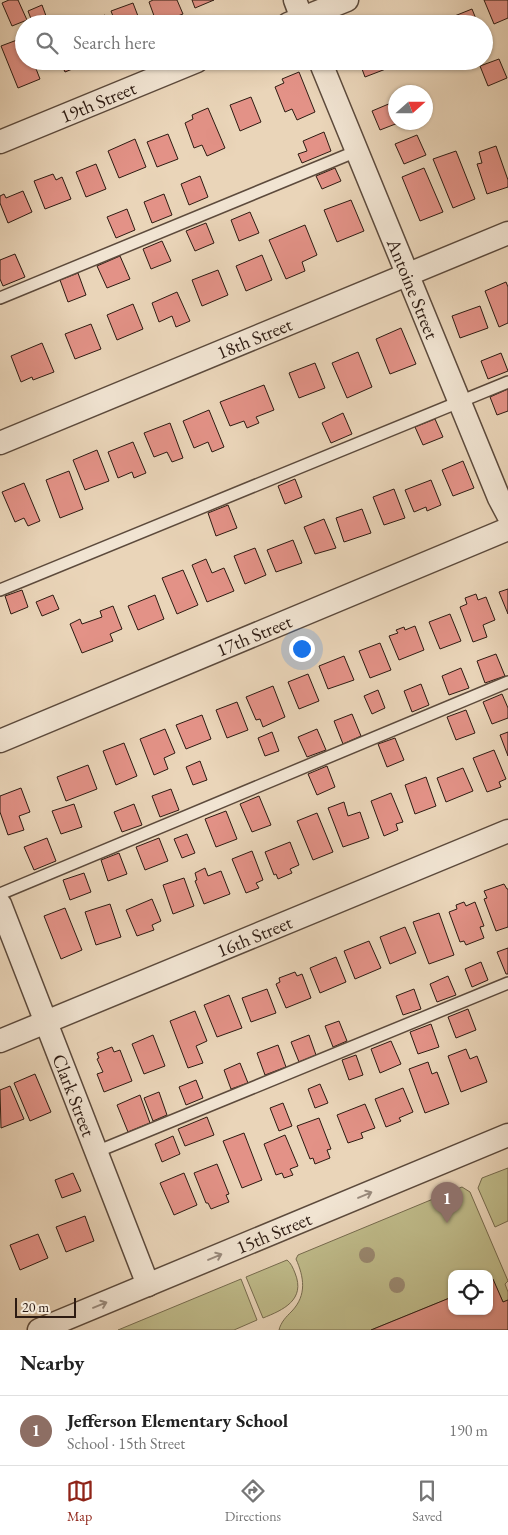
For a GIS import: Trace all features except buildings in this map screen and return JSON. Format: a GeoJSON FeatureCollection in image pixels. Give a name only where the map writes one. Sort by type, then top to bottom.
{"type":"FeatureCollection","features":[{"type":"Feature","properties":{"kind":"street"},"geometry":{"type":"LineString","coordinates":[[300,15],[347,0]]}},
{"type":"Feature","properties":{"kind":"street","name":"19th Street"},"geometry":{"type":"LineString","coordinates":[[0,142],[175,70]]}},
{"type":"Feature","properties":{"kind":"street","name":"Antoine Street"},"geometry":{"type":"LineString","coordinates":[[324,70],[503,508],[508,515]]}},
{"type":"Feature","properties":{"kind":"street","name":"18th Street"},"geometry":{"type":"LineString","coordinates":[[0,443],[508,233]]}},
{"type":"Feature","properties":{"kind":"street","name":"17th Street"},"geometry":{"type":"LineString","coordinates":[[0,741],[508,529]]}},
{"type":"Feature","properties":{"kind":"street","name":"16th Street"},"geometry":{"type":"LineString","coordinates":[[0,1041],[508,831]]}},
{"type":"Feature","properties":{"kind":"street","name":"Clark Street"},"geometry":{"type":"LineString","coordinates":[[0,904],[148,1285]]}},
{"type":"Feature","properties":{"kind":"street","name":"15th Street"},"geometry":{"type":"LineString","coordinates":[[39,1330],[508,1135]]}},
{"type":"Feature","properties":{"kind":"lane"},"geometry":{"type":"LineString","coordinates":[[0,298],[357,151]]}},
{"type":"Feature","properties":{"kind":"lane"},"geometry":{"type":"LineString","coordinates":[[0,590],[508,382]]}},
{"type":"Feature","properties":{"kind":"lane"},"geometry":{"type":"LineString","coordinates":[[0,894],[508,682]]}},
{"type":"Feature","properties":{"kind":"lane"},"geometry":{"type":"LineString","coordinates":[[96,1152],[508,983]]}},
{"type":"Feature","properties":{"kind":"shaded area"},"geometry":{"type":"Polygon","coordinates":[[[508,1168],[508,1221],[495,1227],[478,1188],[482,1178],[508,1168]]]}},
{"type":"Feature","properties":{"kind":"shaded area"},"geometry":{"type":"Polygon","coordinates":[[[462,1187],[470,1192],[508,1281],[505,1284],[508,1300],[503,1302],[493,1280],[493,1270],[448,1270],[448,1299],[371,1330],[279,1330],[281,1324],[297,1305],[302,1292],[301,1272],[296,1259],[298,1255],[462,1187]]]}},
{"type":"Feature","properties":{"kind":"shaded area"},"geometry":{"type":"Polygon","coordinates":[[[287,1260],[293,1267],[298,1282],[295,1297],[285,1307],[263,1318],[246,1277],[287,1260]]]}},
{"type":"Feature","properties":{"kind":"shaded area"},"geometry":{"type":"Polygon","coordinates":[[[241,1279],[257,1320],[234,1330],[118,1330],[241,1279]]]}},
{"type":"Feature","properties":{"kind":"place","name":"Jefferson Elementary School"},"geometry":{"type":"Point","coordinates":[447,1223]}}]}
